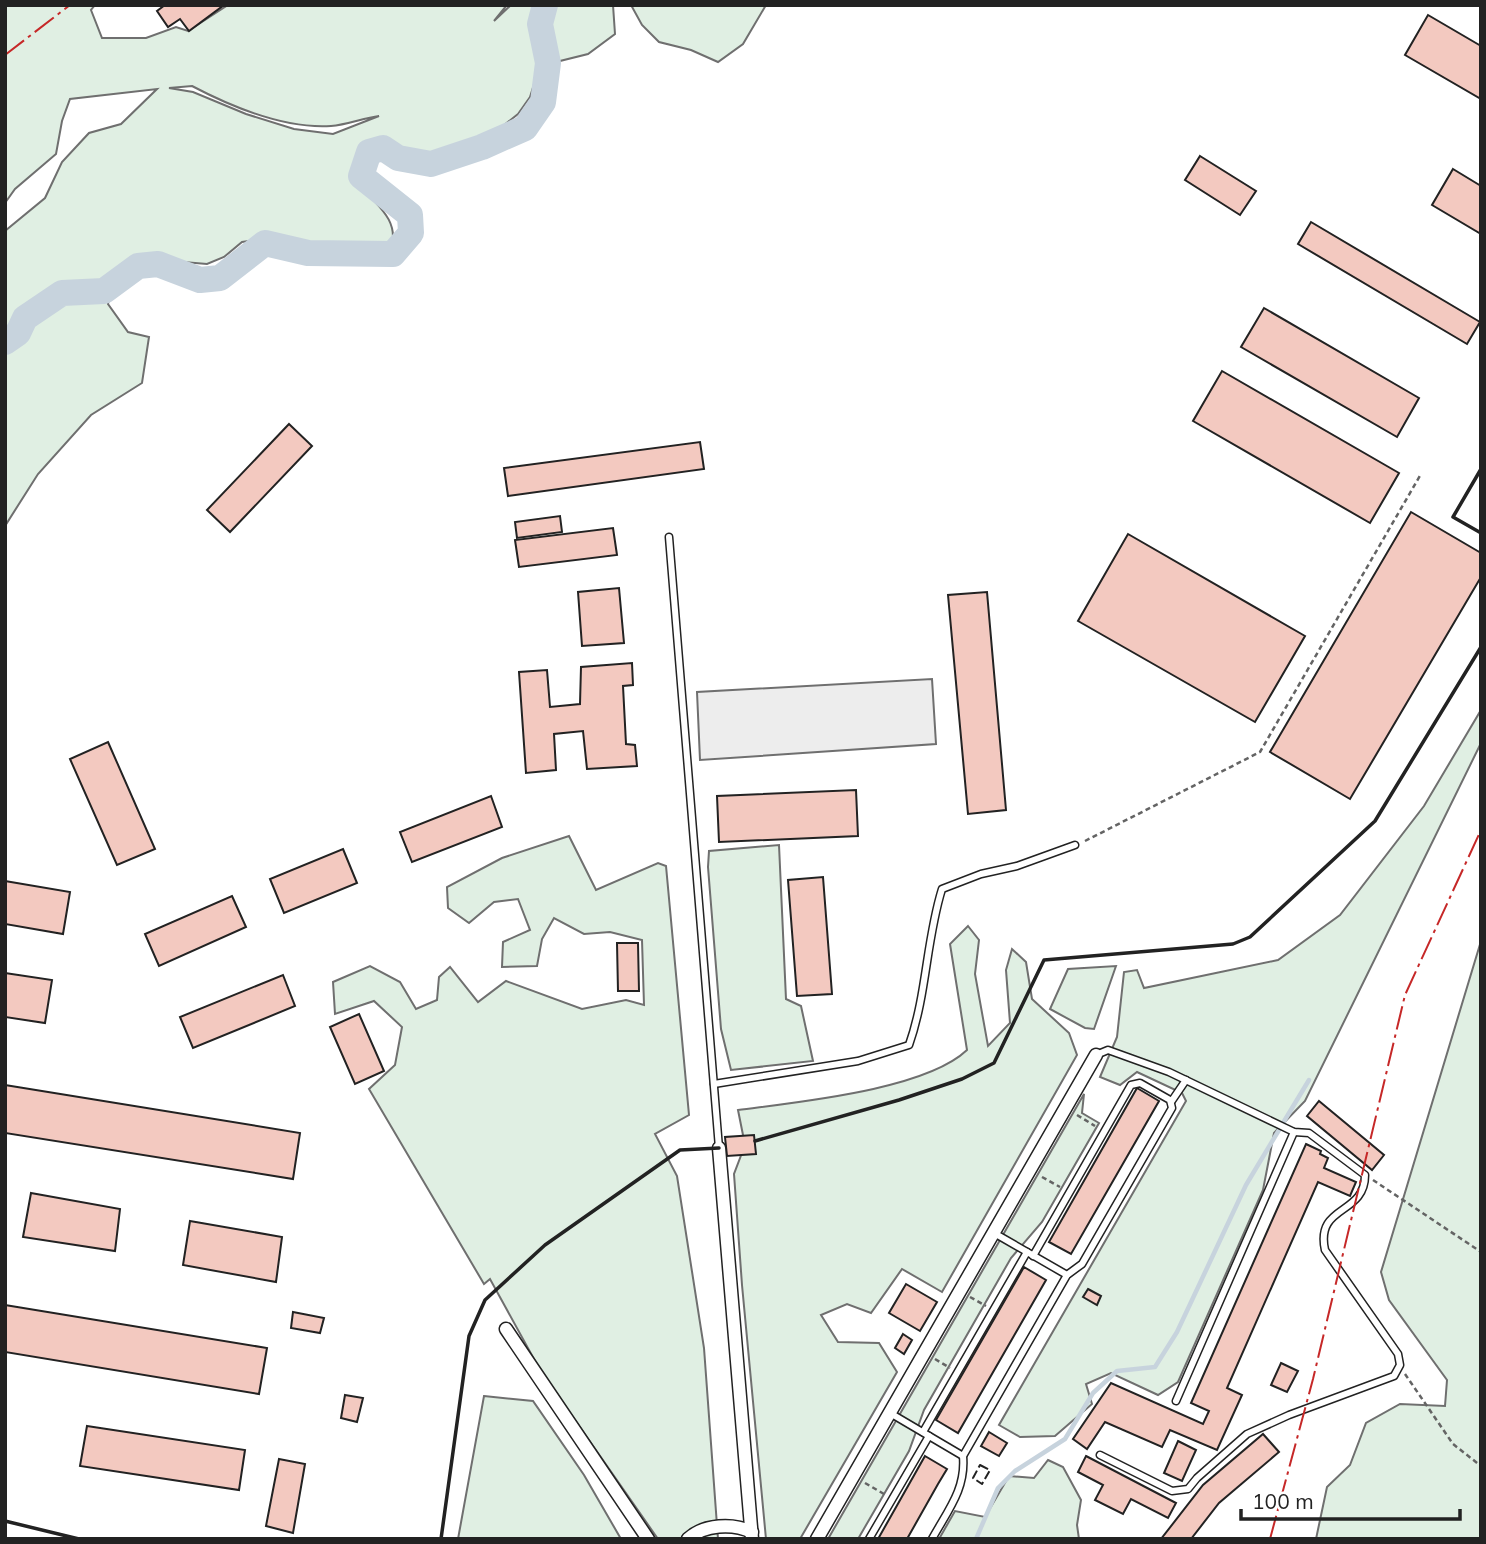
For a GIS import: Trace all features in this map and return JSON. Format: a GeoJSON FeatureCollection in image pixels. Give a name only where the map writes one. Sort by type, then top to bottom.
{"type":"FeatureCollection","features":[{"type":"Feature","properties":{"kind":"street"},"geometry":{"type":"LineString","coordinates":[[817,1539],[1096,1055]]}},
{"type":"Feature","properties":{"kind":"street"},"geometry":{"type":"LineString","coordinates":[[688,1539],[712,1527],[734,1527],[752,1535],[719,1148]]}},
{"type":"Feature","properties":{"kind":"street"},"geometry":{"type":"LineString","coordinates":[[506,1329],[648,1539]]}},
{"type":"Feature","properties":{"kind":"lane"},"geometry":{"type":"LineString","coordinates":[[669,537],[719,1148]]}},
{"type":"Feature","properties":{"kind":"lane"},"geometry":{"type":"LineString","coordinates":[[714,1083],[858,1061],[909,1045],[917,1023],[935,911],[942,889],[1075,845]]}},
{"type":"Feature","properties":{"kind":"lane"},"geometry":{"type":"LineString","coordinates":[[1096,1055],[1108,1050],[1186,1080],[1294,1132],[1309,1133],[1365,1175],[1365,1185],[1358,1199],[1328,1221],[1322,1236],[1325,1250],[1398,1354],[1400,1365],[1395,1376],[1289,1415],[1247,1434],[1188,1489],[1179,1492],[1171,1491],[1100,1455]]}},
{"type":"Feature","properties":{"kind":"lane"},"geometry":{"type":"LineString","coordinates":[[932,1539],[962,1487],[965,1472],[963,1455],[1067,1275],[1082,1264],[1172,1108],[1171,1102],[1186,1080]]}},
{"type":"Feature","properties":{"kind":"lane"},"geometry":{"type":"LineString","coordinates":[[870,1539],[993,1310],[1069,1193],[1131,1085],[1140,1083],[1171,1102]]}},
{"type":"Feature","properties":{"kind":"lane"},"geometry":{"type":"LineString","coordinates":[[1176,1401],[1294,1132]]}},
{"type":"Feature","properties":{"kind":"lane"},"geometry":{"type":"LineString","coordinates":[[993,1233],[1067,1275]]}},
{"type":"Feature","properties":{"kind":"lane"},"geometry":{"type":"LineString","coordinates":[[890,1413],[963,1455]]}},
{"type":"Feature","properties":{"kind":"path"},"geometry":{"type":"LineString","coordinates":[[1075,845],[1261,752],[1421,474]]}},
{"type":"Feature","properties":{"kind":"path"},"geometry":{"type":"LineString","coordinates":[[1065,1108],[1105,1131]]}},
{"type":"Feature","properties":{"kind":"path"},"geometry":{"type":"LineString","coordinates":[[1030,1170],[1069,1193]]}},
{"type":"Feature","properties":{"kind":"path"},"geometry":{"type":"LineString","coordinates":[[1365,1175],[1481,1252]]}},
{"type":"Feature","properties":{"kind":"path"},"geometry":{"type":"LineString","coordinates":[[960,1291],[993,1310]]}},
{"type":"Feature","properties":{"kind":"path"},"geometry":{"type":"LineString","coordinates":[[925,1353],[958,1372]]}},
{"type":"Feature","properties":{"kind":"path"},"geometry":{"type":"LineString","coordinates":[[1400,1365],[1453,1444],[1481,1466]]}},
{"type":"Feature","properties":{"kind":"path"},"geometry":{"type":"LineString","coordinates":[[853,1476],[892,1499]]}},
{"type":"Feature","properties":{"kind":"green space"},"geometry":{"type":"Polygon","coordinates":[[[5,5],[95,5],[91,10],[102,38],[146,38],[176,27],[188,31],[228,5],[507,5],[494,21],[511,5],[613,5],[615,34],[588,54],[560,61],[537,75],[530,97],[518,114],[498,130],[477,141],[431,157],[396,147],[362,145],[356,161],[356,175],[388,218],[392,230],[392,245],[372,250],[342,246],[314,250],[276,237],[242,242],[224,257],[207,264],[148,259],[115,271],[108,304],[128,332],[149,337],[142,383],[91,415],[38,474],[5,526],[5,231],[45,198],[62,162],[89,133],[121,124],[157,89],[70,99],[62,121],[56,154],[15,189],[5,203],[5,5]],[[192,86],[169,88],[193,92],[246,114],[294,129],[333,134],[379,116],[331,126],[296,124],[241,109],[192,86]]]}},
{"type":"Feature","properties":{"kind":"green space"},"geometry":{"type":"Polygon","coordinates":[[[631,5],[766,5],[743,44],[718,62],[691,50],[659,42],[642,25],[631,5]]]}},
{"type":"Feature","properties":{"kind":"green space"},"geometry":{"type":"Polygon","coordinates":[[[1481,710],[1481,743],[1305,1101],[1274,1133],[1263,1190],[1178,1382],[1158,1395],[1111,1373],[1086,1384],[1092,1404],[1055,1436],[1020,1437],[999,1425],[1186,1101],[1182,1093],[1137,1072],[1120,1085],[1100,1077],[1117,1037],[1124,972],[1137,970],[1144,988],[1278,960],[1340,915],[1424,806],[1481,710]]]}},
{"type":"Feature","properties":{"kind":"green space"},"geometry":{"type":"Polygon","coordinates":[[[569,836],[596,890],[658,863],[666,866],[689,1115],[655,1134],[677,1176],[704,1348],[718,1539],[658,1539],[540,1370],[490,1279],[484,1284],[369,1089],[395,1065],[402,1027],[374,1001],[335,1014],[333,982],[370,966],[400,982],[416,1009],[437,1000],[439,977],[450,967],[478,1002],[506,981],[582,1009],[626,1000],[644,1005],[642,940],[610,932],[584,934],[554,918],[542,939],[537,966],[502,967],[503,942],[530,930],[518,899],[494,902],[469,923],[448,908],[447,887],[502,858],[569,836]]]}},
{"type":"Feature","properties":{"kind":"green space"},"geometry":{"type":"Polygon","coordinates":[[[779,845],[786,999],[801,1006],[813,1061],[731,1070],[721,1029],[709,851],[779,845]]]}},
{"type":"Feature","properties":{"kind":"green space"},"geometry":{"type":"Polygon","coordinates":[[[968,926],[979,940],[975,974],[988,1046],[1010,1023],[1006,970],[1012,949],[1026,962],[1032,999],[1069,1033],[1077,1055],[942,1292],[902,1269],[871,1313],[847,1304],[821,1315],[838,1342],[879,1343],[897,1372],[800,1539],[766,1539],[734,1174],[745,1145],[738,1110],[825,1098],[892,1084],[948,1064],[967,1050],[950,944],[968,926]]]}},
{"type":"Feature","properties":{"kind":"green space"},"geometry":{"type":"Polygon","coordinates":[[[1481,941],[1481,1539],[1316,1539],[1327,1487],[1350,1465],[1366,1423],[1400,1404],[1445,1406],[1447,1380],[1389,1300],[1381,1272],[1481,941]]]}},
{"type":"Feature","properties":{"kind":"green space"},"geometry":{"type":"Polygon","coordinates":[[[1116,966],[1094,1029],[1085,1028],[1050,1009],[1068,969],[1116,966]]]}},
{"type":"Feature","properties":{"kind":"green space"},"geometry":{"type":"Polygon","coordinates":[[[1084,1094],[1082,1113],[1099,1123],[1042,1222],[1011,1258],[924,1410],[909,1451],[858,1539],[828,1539],[1084,1094]]]}},
{"type":"Feature","properties":{"kind":"green space"},"geometry":{"type":"Polygon","coordinates":[[[484,1396],[533,1401],[584,1475],[621,1539],[458,1539],[484,1396]]]}},
{"type":"Feature","properties":{"kind":"green space"},"geometry":{"type":"Polygon","coordinates":[[[1048,1460],[1063,1467],[1081,1500],[1077,1525],[1079,1539],[939,1539],[955,1511],[985,1517],[1009,1476],[1034,1478],[1048,1460]]]}},
{"type":"Feature","properties":{"kind":"shaded area"},"geometry":{"type":"Polygon","coordinates":[[[932,679],[936,744],[700,760],[697,692],[932,679]]]}},
{"type":"Feature","properties":{"kind":"building"},"geometry":{"type":"Polygon","coordinates":[[[165,5],[224,5],[189,31],[180,19],[168,27],[157,11],[165,5]]]}},
{"type":"Feature","properties":{"kind":"building"},"geometry":{"type":"Polygon","coordinates":[[[1428,15],[1481,46],[1481,99],[1405,55],[1428,15]]]}},
{"type":"Feature","properties":{"kind":"building"},"geometry":{"type":"Polygon","coordinates":[[[1200,156],[1256,191],[1240,215],[1185,180],[1200,156]]]}},
{"type":"Feature","properties":{"kind":"building"},"geometry":{"type":"Polygon","coordinates":[[[1453,169],[1481,186],[1481,234],[1432,205],[1453,169]]]}},
{"type":"Feature","properties":{"kind":"building"},"geometry":{"type":"Polygon","coordinates":[[[1311,222],[1480,322],[1467,344],[1298,244],[1311,222]]]}},
{"type":"Feature","properties":{"kind":"building"},"geometry":{"type":"Polygon","coordinates":[[[1264,308],[1419,398],[1397,437],[1241,347],[1264,308]]]}},
{"type":"Feature","properties":{"kind":"building"},"geometry":{"type":"Polygon","coordinates":[[[1222,371],[1399,473],[1370,523],[1193,421],[1222,371]]]}},
{"type":"Feature","properties":{"kind":"building"},"geometry":{"type":"Polygon","coordinates":[[[289,424],[312,446],[230,532],[207,510],[289,424]]]}},
{"type":"Feature","properties":{"kind":"building"},"geometry":{"type":"Polygon","coordinates":[[[700,442],[704,469],[508,496],[504,468],[700,442]]]}},
{"type":"Feature","properties":{"kind":"building"},"geometry":{"type":"Polygon","coordinates":[[[1411,512],[1481,553],[1481,577],[1350,799],[1270,752],[1411,512]]]}},
{"type":"Feature","properties":{"kind":"building"},"geometry":{"type":"Polygon","coordinates":[[[560,516],[562,532],[517,538],[515,522],[560,516]]]}},
{"type":"Feature","properties":{"kind":"building"},"geometry":{"type":"Polygon","coordinates":[[[613,528],[617,555],[519,567],[515,540],[613,528]]]}},
{"type":"Feature","properties":{"kind":"building"},"geometry":{"type":"Polygon","coordinates":[[[1128,534],[1305,636],[1255,722],[1078,621],[1128,534]]]}},
{"type":"Feature","properties":{"kind":"building"},"geometry":{"type":"Polygon","coordinates":[[[619,588],[624,643],[582,646],[578,592],[619,588]]]}},
{"type":"Feature","properties":{"kind":"building"},"geometry":{"type":"Polygon","coordinates":[[[987,592],[1006,810],[968,814],[948,595],[987,592]]]}},
{"type":"Feature","properties":{"kind":"building"},"geometry":{"type":"Polygon","coordinates":[[[632,663],[633,685],[623,686],[626,744],[635,745],[637,766],[587,769],[583,731],[554,734],[556,770],[526,773],[519,672],[547,670],[550,707],[580,704],[581,667],[632,663]]]}},
{"type":"Feature","properties":{"kind":"building"},"geometry":{"type":"Polygon","coordinates":[[[108,742],[155,849],[117,865],[70,759],[108,742]]]}},
{"type":"Feature","properties":{"kind":"building"},"geometry":{"type":"Polygon","coordinates":[[[856,790],[858,836],[719,842],[717,796],[856,790]]]}},
{"type":"Feature","properties":{"kind":"building"},"geometry":{"type":"Polygon","coordinates":[[[491,796],[502,827],[412,862],[400,832],[491,796]]]}},
{"type":"Feature","properties":{"kind":"building"},"geometry":{"type":"Polygon","coordinates":[[[343,849],[357,883],[284,913],[270,879],[343,849]]]}},
{"type":"Feature","properties":{"kind":"building"},"geometry":{"type":"Polygon","coordinates":[[[823,877],[832,994],[797,996],[788,880],[823,877]]]}},
{"type":"Feature","properties":{"kind":"building"},"geometry":{"type":"Polygon","coordinates":[[[5,881],[70,892],[63,934],[5,924],[5,881]]]}},
{"type":"Feature","properties":{"kind":"building"},"geometry":{"type":"Polygon","coordinates":[[[232,896],[246,927],[159,966],[145,934],[232,896]]]}},
{"type":"Feature","properties":{"kind":"building"},"geometry":{"type":"Polygon","coordinates":[[[617,943],[638,943],[639,991],[618,991],[617,943]]]}},
{"type":"Feature","properties":{"kind":"building"},"geometry":{"type":"Polygon","coordinates":[[[5,973],[52,980],[45,1023],[5,1017],[5,973]]]}},
{"type":"Feature","properties":{"kind":"building"},"geometry":{"type":"Polygon","coordinates":[[[283,975],[295,1006],[193,1048],[180,1017],[283,975]]]}},
{"type":"Feature","properties":{"kind":"building"},"geometry":{"type":"Polygon","coordinates":[[[359,1014],[384,1071],[355,1084],[330,1027],[359,1014]]]}},
{"type":"Feature","properties":{"kind":"building"},"geometry":{"type":"Polygon","coordinates":[[[5,1085],[300,1133],[293,1179],[5,1133],[5,1085]]]}},
{"type":"Feature","properties":{"kind":"building"},"geometry":{"type":"Polygon","coordinates":[[[1137,1088],[1159,1101],[1071,1254],[1049,1242],[1137,1088]]]}},
{"type":"Feature","properties":{"kind":"building"},"geometry":{"type":"Polygon","coordinates":[[[1319,1101],[1384,1155],[1372,1170],[1307,1116],[1319,1101]]]}},
{"type":"Feature","properties":{"kind":"building"},"geometry":{"type":"Polygon","coordinates":[[[754,1135],[756,1154],[727,1156],[725,1137],[754,1135]]]}},
{"type":"Feature","properties":{"kind":"building"},"geometry":{"type":"Polygon","coordinates":[[[1306,1144],[1321,1151],[1320,1154],[1328,1158],[1324,1168],[1356,1182],[1350,1196],[1318,1182],[1227,1388],[1242,1395],[1217,1450],[1170,1430],[1162,1447],[1105,1422],[1087,1449],[1073,1439],[1111,1383],[1203,1424],[1209,1411],[1191,1403],[1306,1144]]]}},
{"type":"Feature","properties":{"kind":"building"},"geometry":{"type":"Polygon","coordinates":[[[31,1193],[120,1209],[115,1251],[23,1237],[31,1193]]]}},
{"type":"Feature","properties":{"kind":"building"},"geometry":{"type":"Polygon","coordinates":[[[190,1221],[282,1237],[276,1282],[183,1265],[190,1221]]]}},
{"type":"Feature","properties":{"kind":"building"},"geometry":{"type":"Polygon","coordinates":[[[1024,1267],[1046,1280],[958,1433],[936,1420],[1024,1267]]]}},
{"type":"Feature","properties":{"kind":"building"},"geometry":{"type":"Polygon","coordinates":[[[906,1284],[937,1302],[920,1331],[889,1313],[906,1284]]]}},
{"type":"Feature","properties":{"kind":"building"},"geometry":{"type":"Polygon","coordinates":[[[1088,1289],[1101,1296],[1097,1305],[1083,1297],[1088,1289]]]}},
{"type":"Feature","properties":{"kind":"building"},"geometry":{"type":"Polygon","coordinates":[[[5,1305],[267,1348],[259,1394],[5,1352],[5,1305]]]}},
{"type":"Feature","properties":{"kind":"building"},"geometry":{"type":"Polygon","coordinates":[[[293,1312],[324,1318],[320,1333],[291,1328],[293,1312]]]}},
{"type":"Feature","properties":{"kind":"building"},"geometry":{"type":"Polygon","coordinates":[[[903,1334],[912,1340],[904,1354],[895,1348],[903,1334]]]}},
{"type":"Feature","properties":{"kind":"building"},"geometry":{"type":"Polygon","coordinates":[[[1281,1363],[1298,1371],[1287,1392],[1271,1385],[1281,1363]]]}},
{"type":"Feature","properties":{"kind":"building"},"geometry":{"type":"Polygon","coordinates":[[[345,1395],[363,1398],[357,1422],[341,1418],[345,1395]]]}},
{"type":"Feature","properties":{"kind":"building"},"geometry":{"type":"Polygon","coordinates":[[[87,1426],[245,1450],[239,1490],[80,1466],[87,1426]]]}},
{"type":"Feature","properties":{"kind":"building"},"geometry":{"type":"Polygon","coordinates":[[[989,1432],[1007,1443],[999,1456],[981,1446],[989,1432]]]}},
{"type":"Feature","properties":{"kind":"building"},"geometry":{"type":"Polygon","coordinates":[[[1263,1434],[1279,1452],[1219,1503],[1191,1539],[1161,1539],[1203,1485],[1263,1434]]]}},
{"type":"Feature","properties":{"kind":"building"},"geometry":{"type":"Polygon","coordinates":[[[1178,1441],[1196,1450],[1182,1481],[1164,1473],[1178,1441]]]}},
{"type":"Feature","properties":{"kind":"building"},"geometry":{"type":"Polygon","coordinates":[[[925,1456],[947,1469],[907,1539],[878,1539],[925,1456]]]}},
{"type":"Feature","properties":{"kind":"building"},"geometry":{"type":"Polygon","coordinates":[[[1086,1456],[1176,1503],[1168,1518],[1131,1499],[1123,1514],[1095,1500],[1103,1485],[1078,1472],[1086,1456]]]}},
{"type":"Feature","properties":{"kind":"building"},"geometry":{"type":"Polygon","coordinates":[[[279,1459],[305,1464],[293,1533],[266,1526],[279,1459]]]}},
{"type":"Feature","properties":{"kind":"waterway"},"geometry":{"type":"LineString","coordinates":[[5,342],[18,333],[25,318],[62,293],[104,291],[138,266],[158,264],[200,280],[220,278],[265,243],[308,253],[393,254],[411,233],[410,215],[361,176],[369,152],[383,148],[398,158],[431,164],[482,147],[525,128],[543,102],[548,63],[540,24],[545,5]]}},
{"type":"Feature","properties":{"kind":"waterway"},"geometry":{"type":"LineString","coordinates":[[1283,1123],[1309,1080]]}},
{"type":"Feature","properties":{"kind":"waterway"},"geometry":{"type":"LineString","coordinates":[[976,1539],[998,1488],[1015,1471],[1065,1439],[1093,1393],[1117,1371],[1155,1367],[1177,1332],[1246,1185],[1279,1130]]}},
{"type":"Feature","properties":{"kind":"fence"},"geometry":{"type":"LineString","coordinates":[[980,1465],[990,1470],[982,1484],[973,1478],[980,1465]]}},
{"type":"Feature","properties":{"kind":"wall"},"geometry":{"type":"LineString","coordinates":[[1481,469],[1453,517],[1481,533]]}},
{"type":"Feature","properties":{"kind":"wall"},"geometry":{"type":"LineString","coordinates":[[755,1141],[899,1100],[962,1079],[994,1063],[1044,960],[1233,944],[1250,937],[1375,821],[1481,647]]}},
{"type":"Feature","properties":{"kind":"wall"},"geometry":{"type":"LineString","coordinates":[[441,1539],[469,1336],[485,1300],[545,1245],[680,1150],[719,1148]]}},
{"type":"Feature","properties":{"kind":"wall"},"geometry":{"type":"LineString","coordinates":[[5,1521],[79,1539]]}},
{"type":"Feature","properties":{"kind":"power"},"geometry":{"type":"LineString","coordinates":[[5,55],[70,5]]}},
{"type":"Feature","properties":{"kind":"power"},"geometry":{"type":"LineString","coordinates":[[1270,1539],[1313,1379],[1405,995],[1481,830]]}}]}
